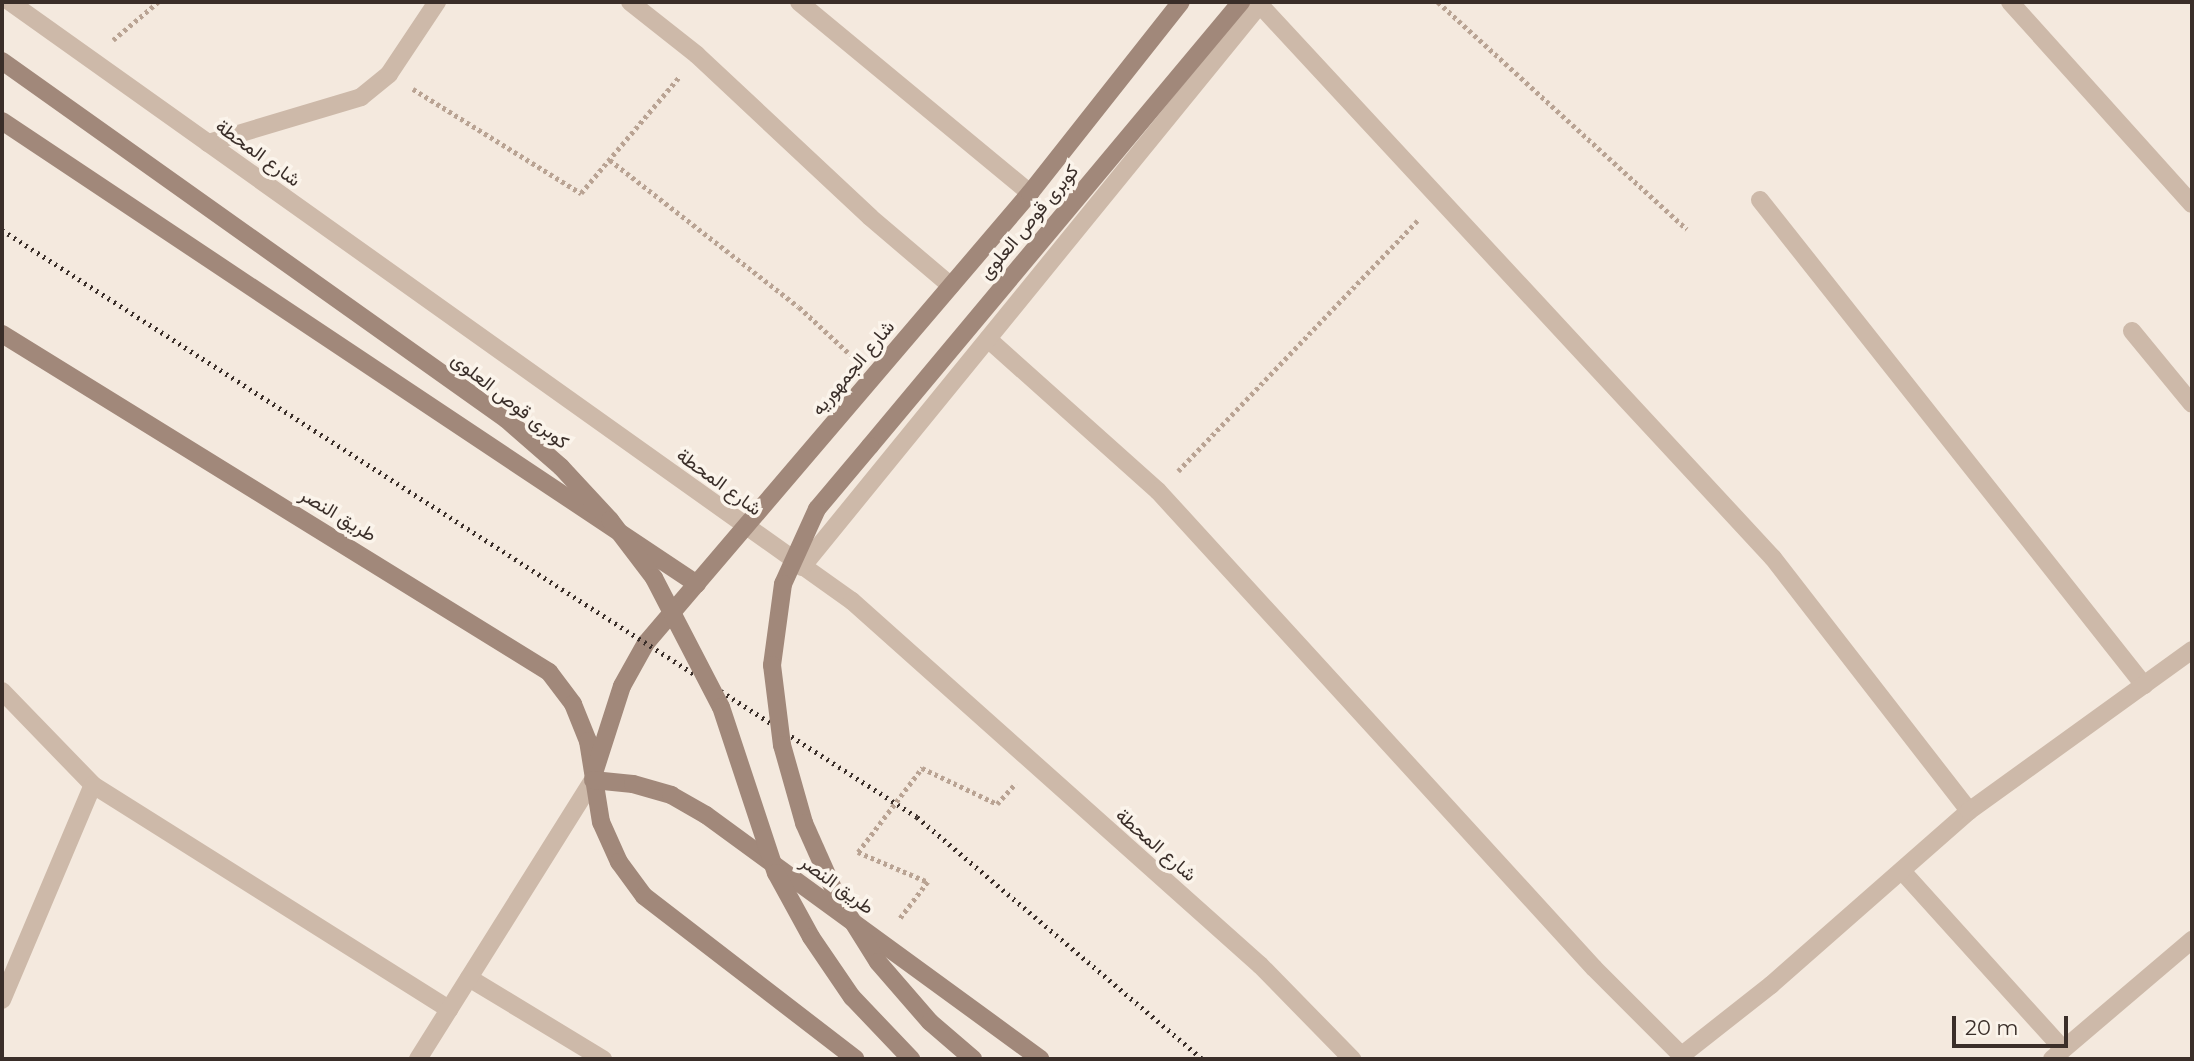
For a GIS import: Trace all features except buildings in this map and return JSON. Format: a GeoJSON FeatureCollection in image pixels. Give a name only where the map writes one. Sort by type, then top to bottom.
{"type":"FeatureCollection","features":[{"type":"Feature","properties":{"kind":"street","name":"شارع المحطة"},"geometry":{"type":"LineString","coordinates":[[10,2],[886,628],[1032,765],[1260,965],[1352,1059]]}},
{"type":"Feature","properties":{"kind":"street"},"geometry":{"type":"LineString","coordinates":[[208,143],[360,97],[389,74],[437,2]]}},
{"type":"Feature","properties":{"kind":"street"},"geometry":{"type":"LineString","coordinates":[[630,2],[697,55],[870,217],[951,286]]}},
{"type":"Feature","properties":{"kind":"street"},"geometry":{"type":"LineString","coordinates":[[799,2],[1030,193]]}},
{"type":"Feature","properties":{"kind":"street","name":"شارع الجمهوريه"},"geometry":{"type":"LineString","coordinates":[[593,780],[622,686],[646,643],[1030,193],[1181,2]]}},
{"type":"Feature","properties":{"kind":"street","name":"كوبرى قوص العلوى"},"geometry":{"type":"LineString","coordinates":[[973,1059],[930,1022],[878,962],[836,895],[804,823],[782,745],[772,664],[783,584],[817,509],[1241,2]]}},
{"type":"Feature","properties":{"kind":"street"},"geometry":{"type":"LineString","coordinates":[[2010,2],[2192,204]]}},
{"type":"Feature","properties":{"kind":"street"},"geometry":{"type":"LineString","coordinates":[[802,567],[1261,3],[1438,199],[1773,558],[1969,811]]}},
{"type":"Feature","properties":{"kind":"street","name":"كوبرى قوص العلوى"},"geometry":{"type":"LineString","coordinates":[[2,61],[506,419],[561,467],[610,520],[654,578],[721,707],[776,873],[805,927],[852,998],[911,1059]]}},
{"type":"Feature","properties":{"kind":"street"},"geometry":{"type":"LineString","coordinates":[[2,121],[697,584]]}},
{"type":"Feature","properties":{"kind":"street"},"geometry":{"type":"LineString","coordinates":[[1760,200],[2144,685]]}},
{"type":"Feature","properties":{"kind":"street"},"geometry":{"type":"LineString","coordinates":[[2132,331],[2192,404]]}},
{"type":"Feature","properties":{"kind":"street","name":"طريق النصر"},"geometry":{"type":"LineString","coordinates":[[2,334],[549,672],[573,704],[587,741],[601,822],[619,862],[644,896],[856,1059]]}},
{"type":"Feature","properties":{"kind":"street"},"geometry":{"type":"LineString","coordinates":[[988,339],[1158,492],[1594,968],[1683,1057],[1969,811],[2192,650]]}},
{"type":"Feature","properties":{"kind":"street"},"geometry":{"type":"LineString","coordinates":[[2,691],[93,785],[449,1009]]}},
{"type":"Feature","properties":{"kind":"street"},"geometry":{"type":"LineString","coordinates":[[418,1059],[593,780]]}},
{"type":"Feature","properties":{"kind":"street","name":"طريق النصر"},"geometry":{"type":"LineString","coordinates":[[593,780],[633,784],[671,795],[706,815],[1041,1059]]}},
{"type":"Feature","properties":{"kind":"street"},"geometry":{"type":"LineString","coordinates":[[2,1000],[93,785]]}},
{"type":"Feature","properties":{"kind":"street"},"geometry":{"type":"LineString","coordinates":[[1902,871],[2057,1054],[2192,940]]}},
{"type":"Feature","properties":{"kind":"street"},"geometry":{"type":"LineString","coordinates":[[469,978],[603,1059]]}},
{"type":"Feature","properties":{"kind":"path"},"geometry":{"type":"LineString","coordinates":[[90,59],[158,2]]}},
{"type":"Feature","properties":{"kind":"path"},"geometry":{"type":"LineString","coordinates":[[1438,2],[1686,229]]}},
{"type":"Feature","properties":{"kind":"path"},"geometry":{"type":"LineString","coordinates":[[389,74],[581,192],[697,55]]}},
{"type":"Feature","properties":{"kind":"path"},"geometry":{"type":"LineString","coordinates":[[610,160],[799,307],[874,377]]}},
{"type":"Feature","properties":{"kind":"path"},"geometry":{"type":"LineString","coordinates":[[1158,492],[1438,199]]}},
{"type":"Feature","properties":{"kind":"path"},"geometry":{"type":"LineString","coordinates":[[882,943],[928,882],[858,852],[922,768],[997,804]]}},
{"type":"Feature","properties":{"kind":"railway"},"geometry":{"type":"LineString","coordinates":[[2,230],[917,817],[1202,1059]]}}]}
